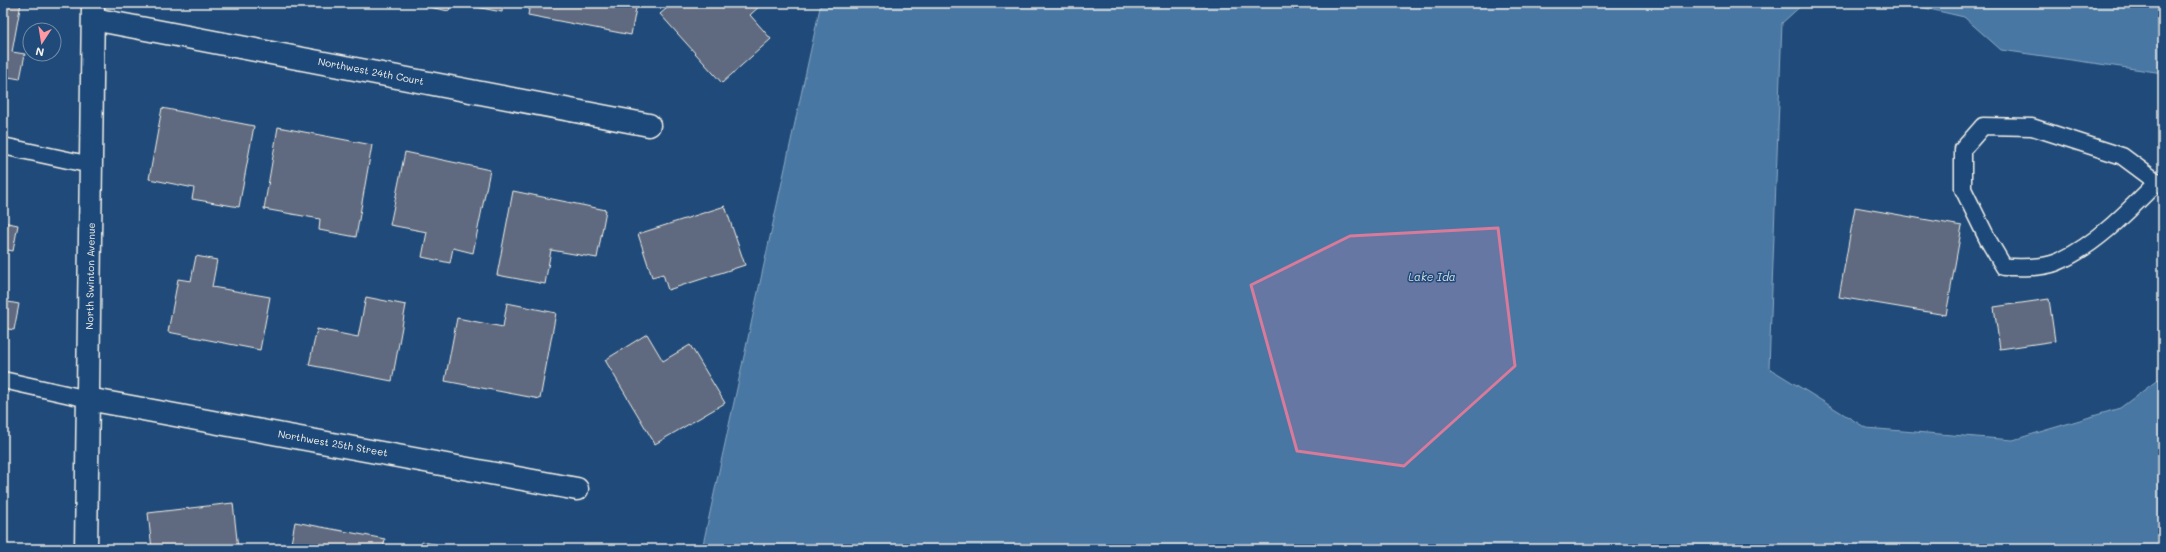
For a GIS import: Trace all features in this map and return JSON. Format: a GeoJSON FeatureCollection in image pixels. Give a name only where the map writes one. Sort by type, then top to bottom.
{"type":"FeatureCollection","features":[{"type":"Feature","properties":{"kind":"street","name":"Northwest 24th Court"},"geometry":{"type":"LineString","coordinates":[[93,11],[649,126]]}},
{"type":"Feature","properties":{"kind":"street","name":"North Swinton Avenue"},"geometry":{"type":"LineString","coordinates":[[86,549],[93,11]]}},
{"type":"Feature","properties":{"kind":"street","name":"Northwest 25th Street"},"geometry":{"type":"LineString","coordinates":[[88,399],[577,489]]}},
{"type":"Feature","properties":{"kind":"lane"},"geometry":{"type":"LineString","coordinates":[[1983,126],[2032,127],[2122,156],[2160,182],[2109,229],[2061,261],[2035,267],[2004,267],[1988,240],[1963,189],[1963,149],[1983,126]]}},
{"type":"Feature","properties":{"kind":"lane"},"geometry":{"type":"LineString","coordinates":[[3,146],[91,165]]}},
{"type":"Feature","properties":{"kind":"lane"},"geometry":{"type":"LineString","coordinates":[[3,380],[88,399]]}},
{"type":"Feature","properties":{"kind":"highlighted area"},"geometry":{"type":"Polygon","coordinates":[[[1498,228],[1515,366],[1404,466],[1297,451],[1251,285],[1350,236],[1498,228]]]}},
{"type":"Feature","properties":{"kind":"water","name":"Lake Ida"},"geometry":{"type":"Polygon","coordinates":[[[821,3],[1804,3],[1782,23],[1769,368],[1866,428],[2013,440],[2120,408],[2163,376],[2163,549],[702,549],[821,3]]]}},
{"type":"Feature","properties":{"kind":"water"},"geometry":{"type":"Polygon","coordinates":[[[1903,3],[2163,3],[2163,73],[2001,50],[1964,17],[1903,3]]]}},
{"type":"Feature","properties":{"kind":"building"},"geometry":{"type":"Polygon","coordinates":[[[3,3],[21,3],[12,52],[22,54],[22,62],[23,62],[20,79],[3,76],[3,3]]]}},
{"type":"Feature","properties":{"kind":"building"},"geometry":{"type":"Polygon","coordinates":[[[408,3],[451,3],[449,11],[408,3]]]}},
{"type":"Feature","properties":{"kind":"building"},"geometry":{"type":"Polygon","coordinates":[[[455,3],[503,3],[502,12],[455,3]]]}},
{"type":"Feature","properties":{"kind":"building"},"geometry":{"type":"Polygon","coordinates":[[[530,3],[637,3],[631,35],[528,15],[530,3]]]}},
{"type":"Feature","properties":{"kind":"building"},"geometry":{"type":"Polygon","coordinates":[[[673,3],[763,3],[750,15],[771,39],[722,83],[660,14],[673,3]]]}},
{"type":"Feature","properties":{"kind":"building"},"geometry":{"type":"Polygon","coordinates":[[[162,108],[254,126],[239,207],[192,199],[194,188],[149,179],[162,108]]]}},
{"type":"Feature","properties":{"kind":"building"},"geometry":{"type":"Polygon","coordinates":[[[278,127],[372,145],[356,237],[319,230],[320,219],[264,209],[278,127]]]}},
{"type":"Feature","properties":{"kind":"building"},"geometry":{"type":"Polygon","coordinates":[[[405,152],[490,170],[473,253],[453,248],[450,263],[422,257],[427,232],[390,225],[405,152]]]}},
{"type":"Feature","properties":{"kind":"building"},"geometry":{"type":"Polygon","coordinates":[[[513,191],[606,210],[597,258],[551,250],[545,284],[497,275],[513,191]]]}},
{"type":"Feature","properties":{"kind":"building"},"geometry":{"type":"Polygon","coordinates":[[[725,206],[745,265],[668,290],[663,274],[652,277],[638,234],[725,206]]]}},
{"type":"Feature","properties":{"kind":"building"},"geometry":{"type":"Polygon","coordinates":[[[1855,207],[1962,226],[1946,315],[1839,297],[1855,207]]]}},
{"type":"Feature","properties":{"kind":"building"},"geometry":{"type":"Polygon","coordinates":[[[3,222],[18,225],[13,251],[3,249],[3,222]]]}},
{"type":"Feature","properties":{"kind":"building"},"geometry":{"type":"Polygon","coordinates":[[[196,256],[217,260],[212,287],[270,297],[260,350],[168,332],[178,279],[191,281],[196,256]]]}},
{"type":"Feature","properties":{"kind":"building"},"geometry":{"type":"Polygon","coordinates":[[[366,297],[406,305],[392,381],[309,365],[317,329],[358,337],[366,297]]]}},
{"type":"Feature","properties":{"kind":"building"},"geometry":{"type":"Polygon","coordinates":[[[2049,299],[2055,341],[2000,349],[1994,307],[2049,299]]]}},
{"type":"Feature","properties":{"kind":"building"},"geometry":{"type":"Polygon","coordinates":[[[3,301],[19,304],[14,330],[3,328],[3,301]]]}},
{"type":"Feature","properties":{"kind":"building"},"geometry":{"type":"Polygon","coordinates":[[[507,303],[556,313],[540,399],[445,381],[457,318],[503,327],[507,303]]]}},
{"type":"Feature","properties":{"kind":"building"},"geometry":{"type":"Polygon","coordinates":[[[647,334],[663,361],[690,345],[725,403],[655,444],[605,360],[647,334]]]}},
{"type":"Feature","properties":{"kind":"building"},"geometry":{"type":"Polygon","coordinates":[[[233,503],[238,549],[152,549],[148,513],[233,503]]]}},
{"type":"Feature","properties":{"kind":"building"},"geometry":{"type":"Polygon","coordinates":[[[295,522],[385,539],[383,549],[290,549],[295,522]]]}},
{"type":"Feature","properties":{"kind":"building"},"geometry":{"type":"Polygon","coordinates":[[[422,542],[463,549],[421,549],[422,542]]]}}]}
